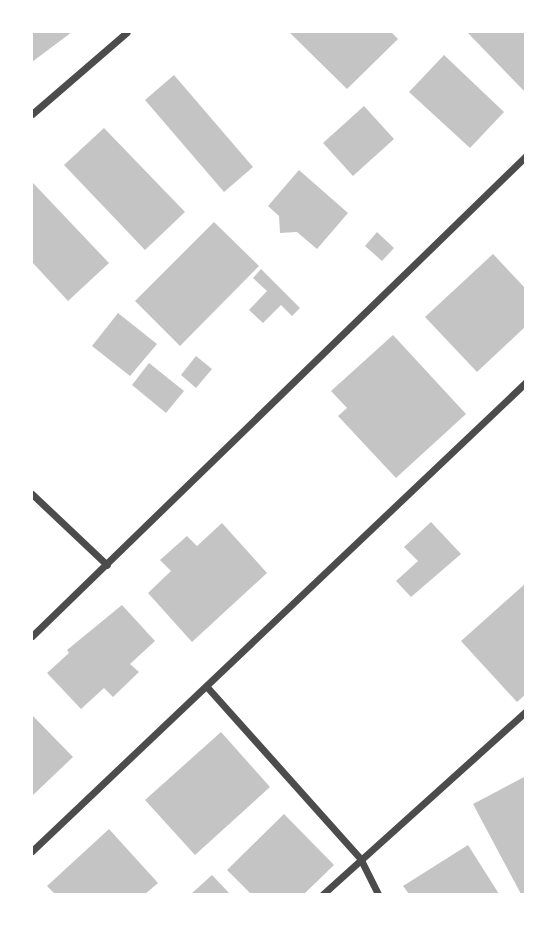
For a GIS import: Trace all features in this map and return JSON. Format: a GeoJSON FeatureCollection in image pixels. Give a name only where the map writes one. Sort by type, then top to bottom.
{"type":"FeatureCollection","features":[{"type":"Feature","properties":{"kind":"street"},"geometry":{"type":"LineString","coordinates":[[32,114],[127,32]]}},
{"type":"Feature","properties":{"kind":"street"},"geometry":{"type":"LineString","coordinates":[[32,636],[526,156]]}},
{"type":"Feature","properties":{"kind":"street"},"geometry":{"type":"LineString","coordinates":[[32,851],[526,382]]}},
{"type":"Feature","properties":{"kind":"street"},"geometry":{"type":"LineString","coordinates":[[32,494],[107,565]]}},
{"type":"Feature","properties":{"kind":"street"},"geometry":{"type":"LineString","coordinates":[[207,687],[360,858],[378,894]]}},
{"type":"Feature","properties":{"kind":"street"},"geometry":{"type":"LineString","coordinates":[[323,894],[526,711]]}},
{"type":"Feature","properties":{"kind":"building"},"geometry":{"type":"Polygon","coordinates":[[[32,32],[72,32],[32,62],[32,32]]]}},
{"type":"Feature","properties":{"kind":"building"},"geometry":{"type":"Polygon","coordinates":[[[289,32],[391,32],[398,39],[347,89],[289,32]]]}},
{"type":"Feature","properties":{"kind":"building"},"geometry":{"type":"Polygon","coordinates":[[[467,32],[526,32],[526,93],[467,32]]]}},
{"type":"Feature","properties":{"kind":"building"},"geometry":{"type":"Polygon","coordinates":[[[444,55],[504,112],[470,148],[409,92],[444,55]]]}},
{"type":"Feature","properties":{"kind":"building"},"geometry":{"type":"Polygon","coordinates":[[[174,75],[253,167],[224,192],[145,100],[174,75]]]}},
{"type":"Feature","properties":{"kind":"building"},"geometry":{"type":"Polygon","coordinates":[[[364,106],[394,139],[353,176],[323,143],[364,106]]]}},
{"type":"Feature","properties":{"kind":"building"},"geometry":{"type":"Polygon","coordinates":[[[104,128],[185,212],[145,250],[64,165],[104,128]]]}},
{"type":"Feature","properties":{"kind":"building"},"geometry":{"type":"Polygon","coordinates":[[[299,170],[348,213],[317,249],[297,232],[280,233],[279,216],[268,206],[299,170]]]}},
{"type":"Feature","properties":{"kind":"building"},"geometry":{"type":"Polygon","coordinates":[[[33,183],[109,263],[68,301],[32,262],[33,183]]]}},
{"type":"Feature","properties":{"kind":"building"},"geometry":{"type":"Polygon","coordinates":[[[214,222],[259,266],[180,346],[135,301],[214,222]]]}},
{"type":"Feature","properties":{"kind":"building"},"geometry":{"type":"Polygon","coordinates":[[[377,232],[394,248],[382,261],[365,246],[377,232]]]}},
{"type":"Feature","properties":{"kind":"building"},"geometry":{"type":"Polygon","coordinates":[[[493,254],[526,289],[526,326],[477,372],[425,317],[493,254]]]}},
{"type":"Feature","properties":{"kind":"building"},"geometry":{"type":"Polygon","coordinates":[[[261,269],[300,308],[292,316],[281,305],[263,323],[249,310],[267,291],[253,278],[261,269]]]}},
{"type":"Feature","properties":{"kind":"building"},"geometry":{"type":"Polygon","coordinates":[[[118,313],[157,344],[130,376],[92,346],[118,313]]]}},
{"type":"Feature","properties":{"kind":"building"},"geometry":{"type":"Polygon","coordinates":[[[393,335],[466,414],[396,478],[338,416],[347,408],[331,391],[393,335]]]}},
{"type":"Feature","properties":{"kind":"building"},"geometry":{"type":"Polygon","coordinates":[[[196,356],[212,369],[196,388],[181,375],[196,356]]]}},
{"type":"Feature","properties":{"kind":"building"},"geometry":{"type":"Polygon","coordinates":[[[149,363],[184,391],[166,413],[132,385],[149,363]]]}},
{"type":"Feature","properties":{"kind":"building"},"geometry":{"type":"Polygon","coordinates":[[[431,522],[461,554],[411,597],[396,581],[418,561],[404,547],[431,522]]]}},
{"type":"Feature","properties":{"kind":"building"},"geometry":{"type":"Polygon","coordinates":[[[222,523],[267,573],[192,642],[148,593],[171,571],[160,560],[187,536],[197,546],[222,523]]]}},
{"type":"Feature","properties":{"kind":"building"},"geometry":{"type":"Polygon","coordinates":[[[526,583],[526,694],[517,702],[461,641],[526,583]]]}},
{"type":"Feature","properties":{"kind":"building"},"geometry":{"type":"Polygon","coordinates":[[[122,605],[155,641],[130,664],[139,672],[113,697],[104,688],[81,709],[47,673],[69,653],[67,650],[122,605]]]}},
{"type":"Feature","properties":{"kind":"building"},"geometry":{"type":"Polygon","coordinates":[[[32,715],[73,757],[32,796],[32,715]]]}},
{"type":"Feature","properties":{"kind":"building"},"geometry":{"type":"Polygon","coordinates":[[[221,732],[270,787],[195,855],[145,800],[221,732]]]}},
{"type":"Feature","properties":{"kind":"building"},"geometry":{"type":"Polygon","coordinates":[[[526,776],[526,894],[521,894],[473,804],[526,776]]]}},
{"type":"Feature","properties":{"kind":"building"},"geometry":{"type":"Polygon","coordinates":[[[284,814],[334,865],[304,894],[251,894],[227,870],[284,814]]]}},
{"type":"Feature","properties":{"kind":"building"},"geometry":{"type":"Polygon","coordinates":[[[109,829],[158,883],[145,894],[55,894],[47,886],[109,829]]]}},
{"type":"Feature","properties":{"kind":"building"},"geometry":{"type":"Polygon","coordinates":[[[468,845],[499,894],[409,894],[403,886],[468,845]]]}},
{"type":"Feature","properties":{"kind":"building"},"geometry":{"type":"Polygon","coordinates":[[[212,875],[230,894],[191,894],[212,875]]]}}]}
